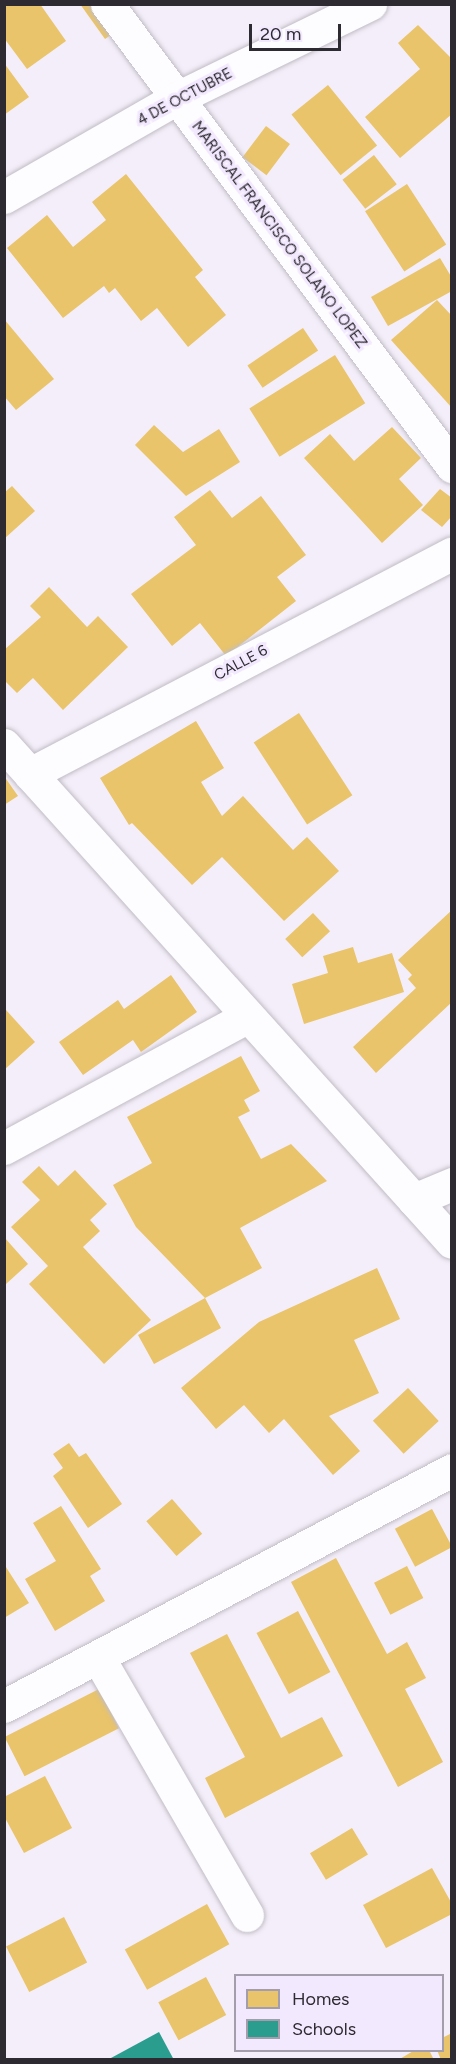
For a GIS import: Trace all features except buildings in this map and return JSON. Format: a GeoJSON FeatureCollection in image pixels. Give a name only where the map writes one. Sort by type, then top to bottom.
{"type":"FeatureCollection","features":[{"type":"Feature","properties":{"kind":"street","name":"MARISCAL FRANCISCO SOLANO LOPEZ"},"geometry":{"type":"LineString","coordinates":[[107,4],[452,466]]}},
{"type":"Feature","properties":{"kind":"street","name":"4 DE OCTUBRE"},"geometry":{"type":"LineString","coordinates":[[4,197],[177,99],[370,4]]}},
{"type":"Feature","properties":{"kind":"street","name":"CALLE 6"},"geometry":{"type":"LineString","coordinates":[[30,774],[452,553]]}},
{"type":"Feature","properties":{"kind":"street"},"geometry":{"type":"LineString","coordinates":[[4,745],[452,1242]]}},
{"type":"Feature","properties":{"kind":"street"},"geometry":{"type":"LineString","coordinates":[[4,1149],[248,1016]]}},
{"type":"Feature","properties":{"kind":"street"},"geometry":{"type":"LineString","coordinates":[[414,1200],[452,1184]]}},
{"type":"Feature","properties":{"kind":"street"},"geometry":{"type":"LineString","coordinates":[[4,1706],[452,1470]]}},
{"type":"Feature","properties":{"kind":"street"},"geometry":{"type":"LineString","coordinates":[[98,1657],[248,1915]]}}]}
